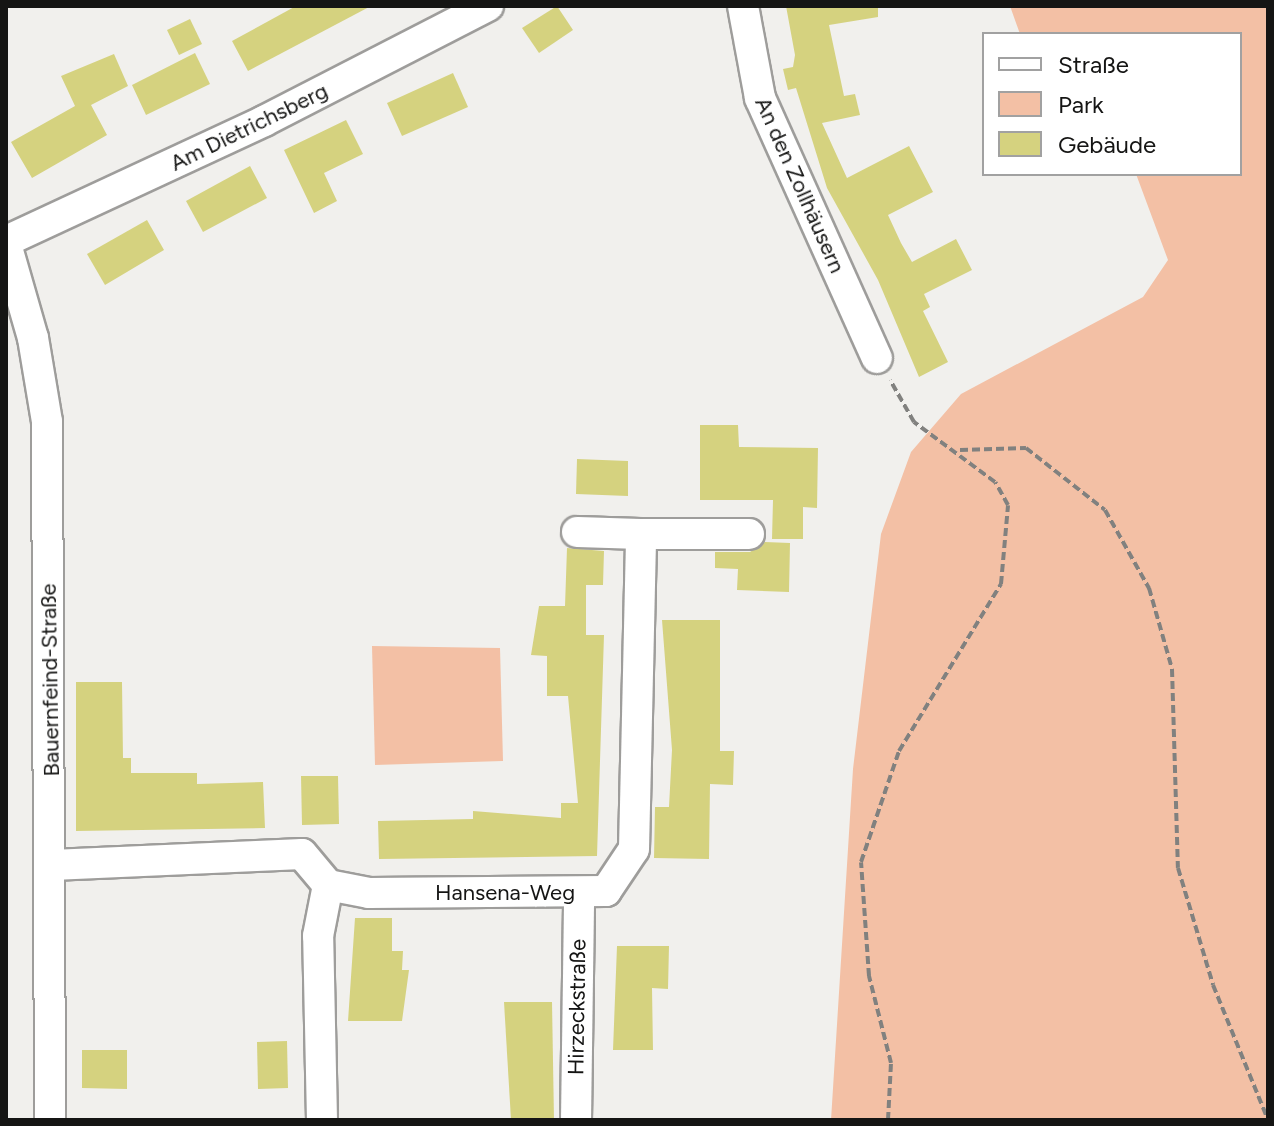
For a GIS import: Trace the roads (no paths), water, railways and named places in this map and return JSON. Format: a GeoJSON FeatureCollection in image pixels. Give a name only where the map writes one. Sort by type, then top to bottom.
{"type":"FeatureCollection","features":[{"type":"Feature","properties":{"kind":"street","name":"Am Dietrichsberg"},"geometry":{"type":"LineString","coordinates":[[6,242],[488,6]]}},
{"type":"Feature","properties":{"kind":"street","name":"An den Zollhäusern"},"geometry":{"type":"LineString","coordinates":[[743,6],[760,98],[877,358]]}},
{"type":"Feature","properties":{"kind":"street","name":"Bauernfeind-Straße"},"geometry":{"type":"LineString","coordinates":[[6,242],[33,338],[47,422],[52,865],[50,1120]]}},
{"type":"Feature","properties":{"kind":"street"},"geometry":{"type":"LineString","coordinates":[[577,532],[749,534]]}},
{"type":"Feature","properties":{"kind":"street","name":"Hansena-Weg"},"geometry":{"type":"LineString","coordinates":[[328,885],[369,893],[579,894],[606,891],[634,849],[641,534]]}},
{"type":"Feature","properties":{"kind":"street"},"geometry":{"type":"LineString","coordinates":[[52,865],[302,854],[328,885],[318,936],[322,1120]]}},
{"type":"Feature","properties":{"kind":"street","name":"Hirzeckstraße"},"geometry":{"type":"LineString","coordinates":[[576,1120],[579,894]]}}]}
